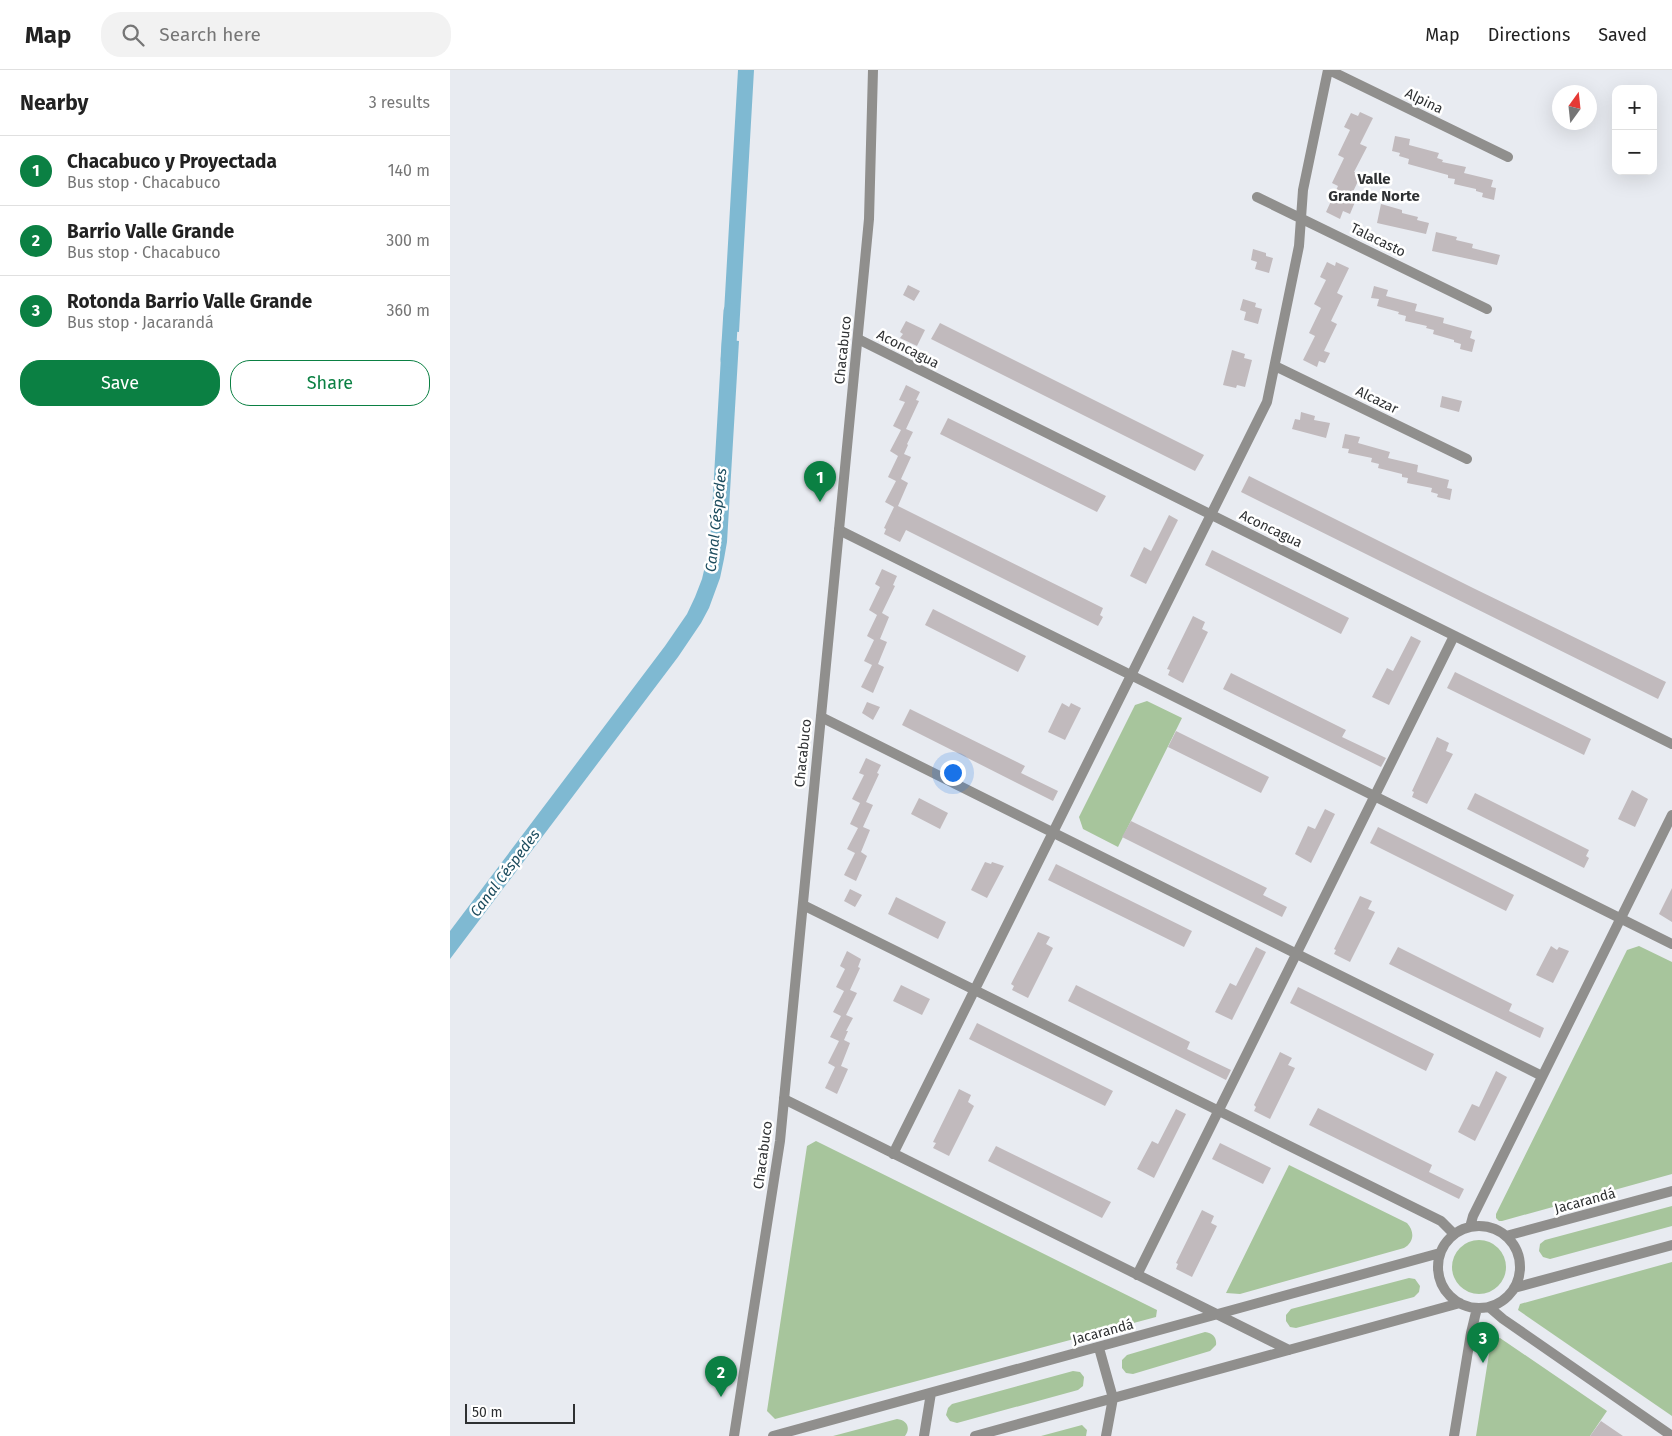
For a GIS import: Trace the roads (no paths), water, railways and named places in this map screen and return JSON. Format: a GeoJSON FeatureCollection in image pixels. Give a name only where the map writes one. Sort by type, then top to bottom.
{"type":"FeatureCollection","features":[{"type":"Feature","properties":{"kind":"street","name":"Chacabuco"},"geometry":{"type":"LineString","coordinates":[[734,1436],[780,1141],[870,219],[873,70]]}},
{"type":"Feature","properties":{"kind":"street","name":"Alpina"},"geometry":{"type":"LineString","coordinates":[[1329,70],[1508,157]]}},
{"type":"Feature","properties":{"kind":"street"},"geometry":{"type":"LineString","coordinates":[[893,1154],[1267,402],[1299,246],[1303,190],[1329,70]]}},
{"type":"Feature","properties":{"kind":"street","name":"Talacasto"},"geometry":{"type":"LineString","coordinates":[[1257,197],[1488,309]]}},
{"type":"Feature","properties":{"kind":"street","name":"Aconcagua"},"geometry":{"type":"LineString","coordinates":[[858,339],[1672,744]]}},
{"type":"Feature","properties":{"kind":"street","name":"Alcazar"},"geometry":{"type":"LineString","coordinates":[[1275,366],[1467,459]]}},
{"type":"Feature","properties":{"kind":"street"},"geometry":{"type":"LineString","coordinates":[[839,530],[1672,944]]}},
{"type":"Feature","properties":{"kind":"street"},"geometry":{"type":"LineString","coordinates":[[1137,1275],[1454,636]]}},
{"type":"Feature","properties":{"kind":"street"},"geometry":{"type":"LineString","coordinates":[[821,717],[1542,1076]]}},
{"type":"Feature","properties":{"kind":"street"},"geometry":{"type":"LineString","coordinates":[[1470,1227],[1472,1216],[1672,815]]}},
{"type":"Feature","properties":{"kind":"street"},"geometry":{"type":"LineString","coordinates":[[803,904],[1441,1222],[1454,1234]]}},
{"type":"Feature","properties":{"kind":"street"},"geometry":{"type":"LineString","coordinates":[[784,1099],[1289,1350]]}},
{"type":"Feature","properties":{"kind":"street","name":"Jacarandá"},"geometry":{"type":"LineString","coordinates":[[1506,1236],[1672,1191]]}},
{"type":"Feature","properties":{"kind":"street"},"geometry":{"type":"LineString","coordinates":[[1470,1227],[1489,1227],[1506,1236],[1514,1245],[1520,1266],[1519,1277],[1514,1288],[1503,1300],[1489,1306],[1477,1308],[1460,1303],[1450,1296],[1443,1287],[1438,1265],[1444,1246],[1454,1234],[1470,1227]]}},
{"type":"Feature","properties":{"kind":"street"},"geometry":{"type":"LineString","coordinates":[[1514,1288],[1672,1245]]}},
{"type":"Feature","properties":{"kind":"street","name":"Jacarandá"},"geometry":{"type":"LineString","coordinates":[[773,1436],[1440,1254]]}},
{"type":"Feature","properties":{"kind":"street"},"geometry":{"type":"LineString","coordinates":[[975,1436],[1460,1303]]}},
{"type":"Feature","properties":{"kind":"street"},"geometry":{"type":"LineString","coordinates":[[1489,1306],[1503,1320],[1672,1436]]}},
{"type":"Feature","properties":{"kind":"street"},"geometry":{"type":"LineString","coordinates":[[1454,1436],[1477,1308]]}},
{"type":"Feature","properties":{"kind":"street"},"geometry":{"type":"LineString","coordinates":[[1099,1348],[1113,1398],[1106,1436]]}},
{"type":"Feature","properties":{"kind":"street"},"geometry":{"type":"LineString","coordinates":[[924,1436],[931,1393]]}},
{"type":"Feature","properties":{"kind":"water"},"geometry":{"type":"Polygon","coordinates":[[[738,70],[754,70],[739,332],[723,330],[738,70]]]}},
{"type":"Feature","properties":{"kind":"water"},"geometry":{"type":"Polygon","coordinates":[[[722,339],[739,341],[727,542],[720,578],[709,608],[678,657],[450,959],[450,931],[665,646],[687,614],[695,597],[702,579],[710,545],[722,339]]]}},
{"type":"Feature","properties":{"kind":"waterway","name":"Canal Céspedes"},"geometry":{"type":"LineString","coordinates":[[728,360],[731,311]]}},
{"type":"Feature","properties":{"kind":"place","name":"Chacabuco y Proyectada"},"geometry":{"type":"Point","coordinates":[820,502]}},
{"type":"Feature","properties":{"kind":"place","name":"Rotonda Barrio Valle Grande"},"geometry":{"type":"Point","coordinates":[1483,1363]}},
{"type":"Feature","properties":{"kind":"place","name":"Barrio Valle Grande"},"geometry":{"type":"Point","coordinates":[721,1397]}},
{"type":"Feature","properties":{"kind":"district","name":"Valle Grande Norte"},"geometry":{"type":"Point","coordinates":[1374,188]}}]}
